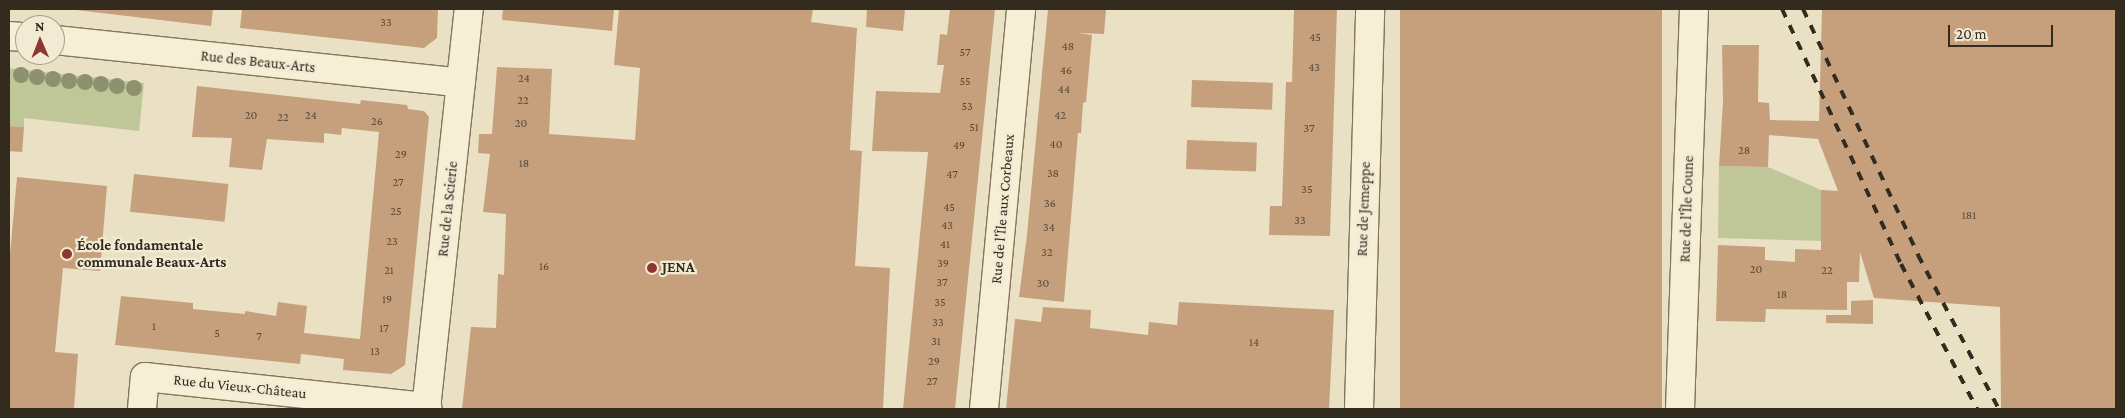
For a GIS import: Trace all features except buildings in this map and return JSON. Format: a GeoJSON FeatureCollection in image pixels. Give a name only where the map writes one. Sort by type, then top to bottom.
{"type":"FeatureCollection","features":[{"type":"Feature","properties":{"kind":"street","name":"Rue de la Scierie"},"geometry":{"type":"LineString","coordinates":[[427,408],[469,9]]}},
{"type":"Feature","properties":{"kind":"street","name":"Rue de l'Île aux Corbeaux"},"geometry":{"type":"LineString","coordinates":[[984,409],[1022,9]]}},
{"type":"Feature","properties":{"kind":"street","name":"Rue de Jemeppe"},"geometry":{"type":"LineString","coordinates":[[1359,409],[1370,9]]}},
{"type":"Feature","properties":{"kind":"street","name":"Rue de l'Île Coune"},"geometry":{"type":"LineString","coordinates":[[1680,409],[1694,9]]}},
{"type":"Feature","properties":{"kind":"street","name":"Rue des Beaux-Arts"},"geometry":{"type":"LineString","coordinates":[[65,41],[461,83]]}},
{"type":"Feature","properties":{"kind":"street","name":"Rue du Vieux-Château"},"geometry":{"type":"LineString","coordinates":[[142,409],[145,377],[427,408]]}},
{"type":"Feature","properties":{"kind":"green space"},"geometry":{"type":"Polygon","coordinates":[[[9,68],[144,83],[139,131],[24,118],[24,127],[9,126],[9,68]]]}},
{"type":"Feature","properties":{"kind":"green space"},"geometry":{"type":"Polygon","coordinates":[[[1719,166],[1768,167],[1821,190],[1821,241],[1718,238],[1719,166]]]}},
{"type":"Feature","properties":{"kind":"railway"},"geometry":{"type":"LineString","coordinates":[[1782,9],[1901,264],[1977,409]]}},
{"type":"Feature","properties":{"kind":"railway"},"geometry":{"type":"LineString","coordinates":[[1803,9],[1918,255],[1999,409]]}},
{"type":"Feature","properties":{"kind":"place","name":"École fondamentale communale Beaux-Arts"},"geometry":{"type":"Point","coordinates":[67,254]}},
{"type":"Feature","properties":{"kind":"place","name":"JENA"},"geometry":{"type":"Point","coordinates":[652,268]}}]}
